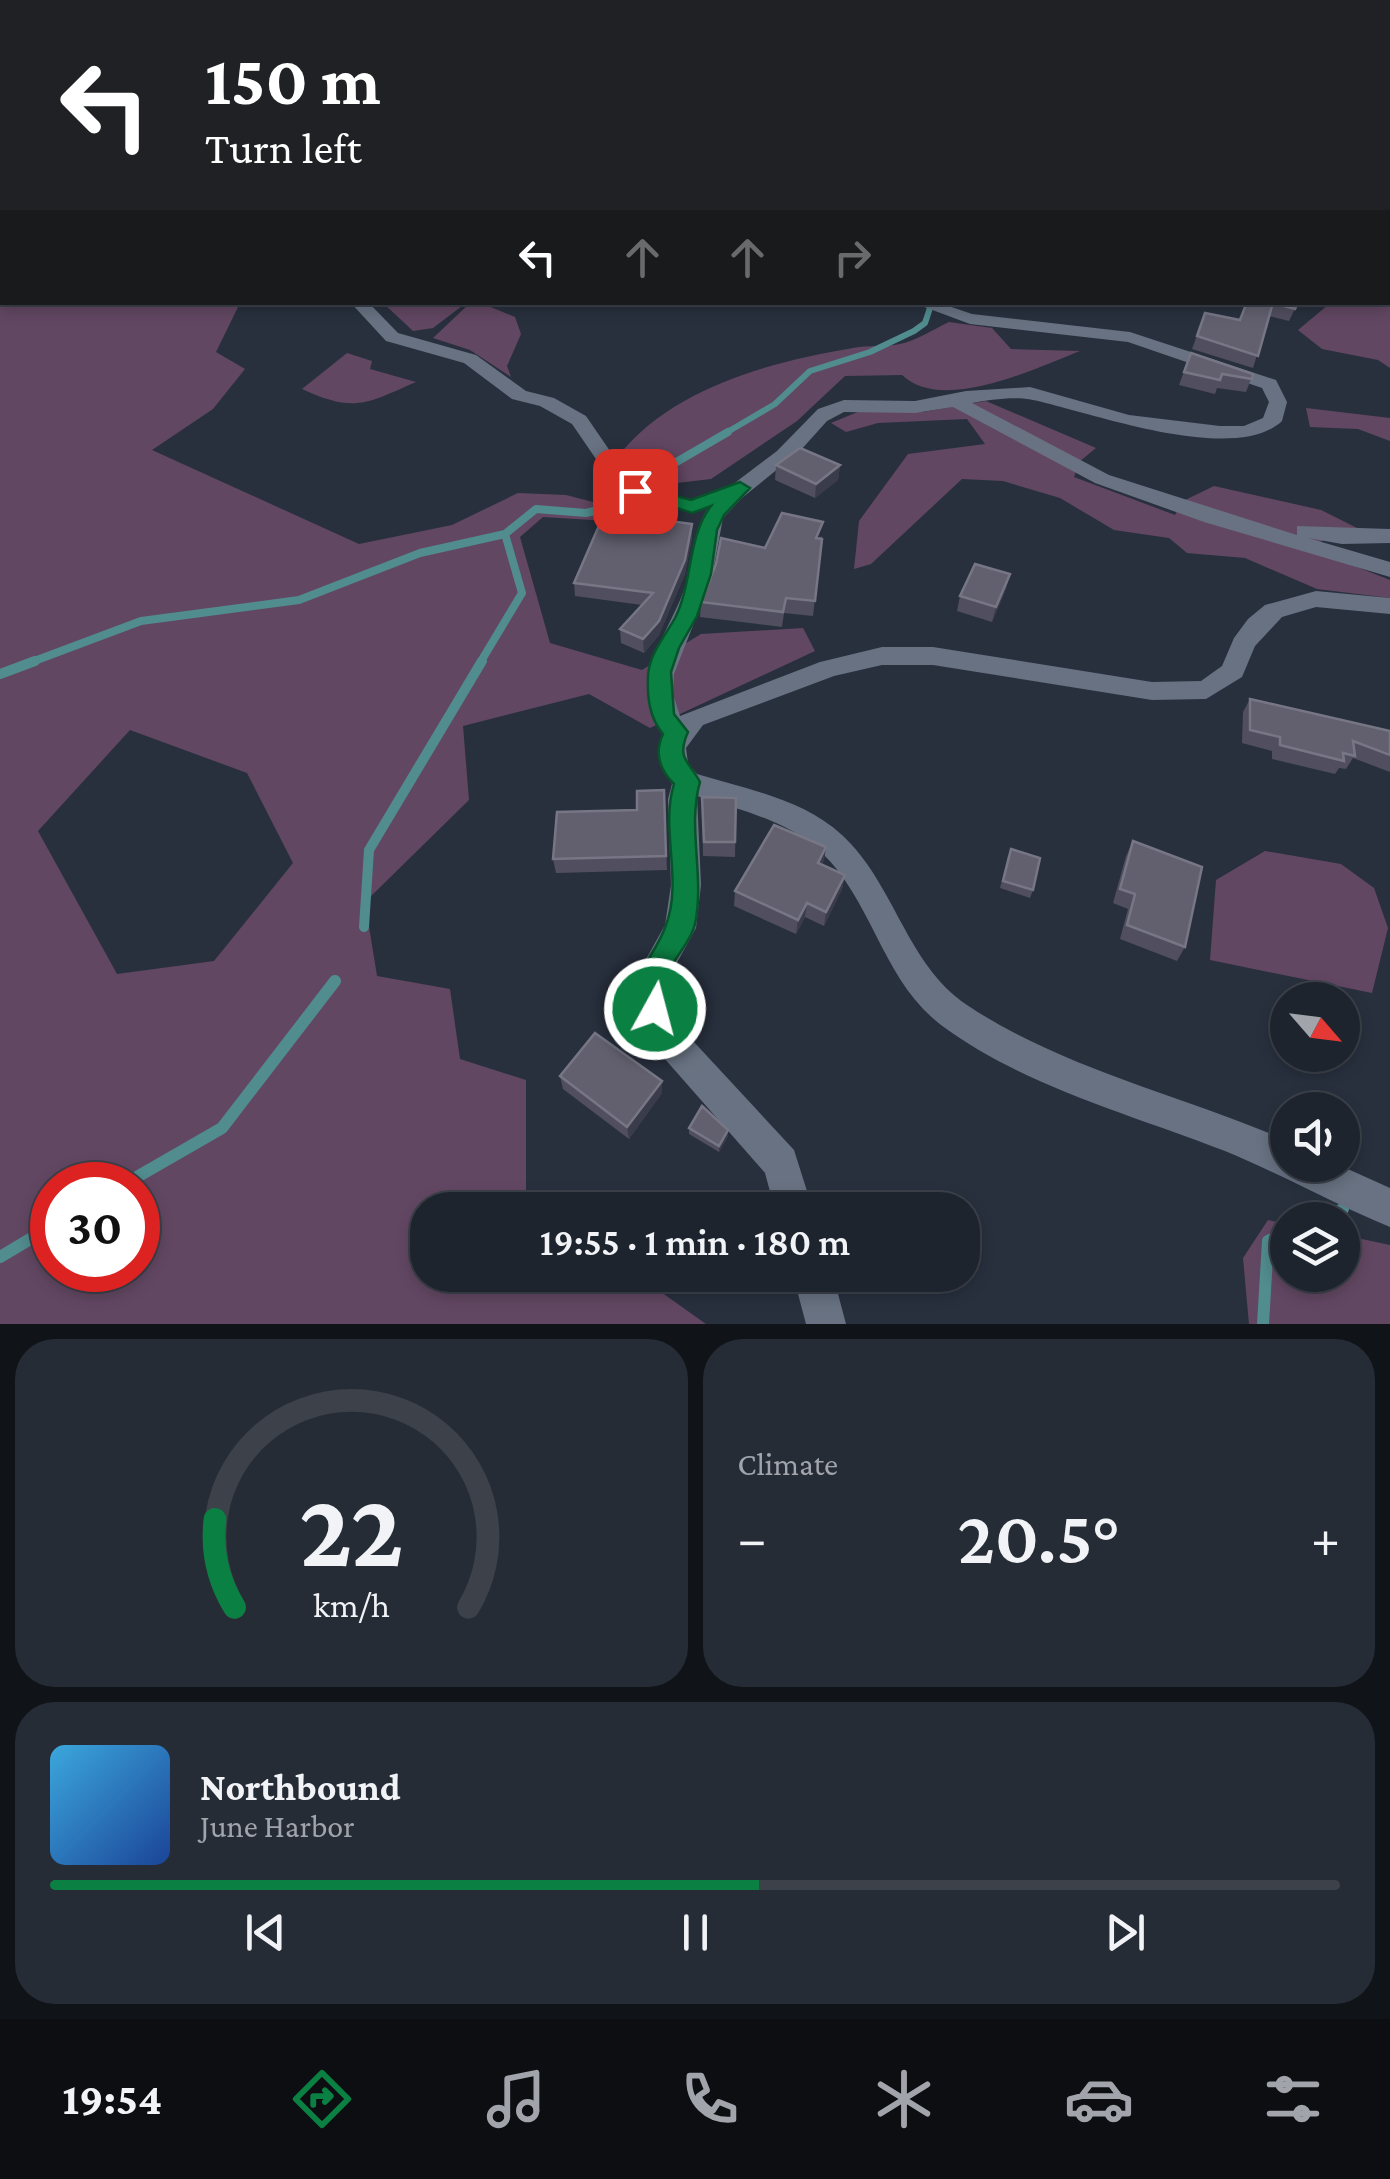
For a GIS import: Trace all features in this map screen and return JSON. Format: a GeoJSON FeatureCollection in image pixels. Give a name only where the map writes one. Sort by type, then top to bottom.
{"type":"FeatureCollection","features":[{"type":"Feature","properties":{"kind":"street"},"geometry":{"type":"LineString","coordinates":[[361,305],[392,336],[470,359],[519,395],[547,402],[579,420],[616,474],[646,495],[692,507],[740,488]]}},
{"type":"Feature","properties":{"kind":"street"},"geometry":{"type":"LineString","coordinates":[[676,732],[662,716],[660,672],[701,574],[707,530],[716,512],[740,488],[792,448],[826,411],[844,407],[918,407],[998,392],[1030,394],[1128,421],[1247,432],[1272,422],[1278,402],[1269,384],[1255,377],[1130,336],[926,306]]}},
{"type":"Feature","properties":{"kind":"street"},"geometry":{"type":"LineString","coordinates":[[961,400],[965,409],[1001,424],[1102,480],[1212,518],[1390,570]]}},
{"type":"Feature","properties":{"kind":"street"},"geometry":{"type":"LineString","coordinates":[[1212,518],[1247,514],[1304,531],[1342,537],[1390,536]]}},
{"type":"Feature","properties":{"kind":"street"},"geometry":{"type":"LineString","coordinates":[[1270,1153],[1018,1053],[950,1013],[908,969],[854,872],[834,845],[805,823],[688,782],[673,767],[671,744],[676,732],[694,718],[829,668],[882,656],[932,656],[1152,691],[1206,690],[1234,671],[1240,642],[1262,617],[1296,600],[1359,600],[1390,606]]}},
{"type":"Feature","properties":{"kind":"street"},"geometry":{"type":"LineString","coordinates":[[688,782],[682,799],[686,885],[680,928],[652,977],[655,1009],[669,1038],[781,1163],[789,1192]]}},
{"type":"Feature","properties":{"kind":"street"},"geometry":{"type":"LineString","coordinates":[[1334,1182],[1390,1208]]}},
{"type":"Feature","properties":{"kind":"street"},"geometry":{"type":"LineString","coordinates":[[817,1292],[826,1324]]}},
{"type":"Feature","properties":{"kind":"shaded area"},"geometry":{"type":"Polygon","coordinates":[[[0,305],[239,305],[216,352],[245,369],[213,409],[152,450],[359,544],[452,525],[518,493],[566,495],[620,509],[608,521],[543,517],[520,537],[550,643],[642,670],[701,634],[803,628],[815,651],[650,728],[589,694],[463,726],[469,800],[365,902],[377,976],[450,989],[460,1059],[526,1080],[526,1192],[410,1192],[410,1292],[661,1292],[706,1324],[0,1324],[0,305]],[[130,730],[38,831],[117,974],[214,961],[293,863],[247,773],[130,730]]]}},
{"type":"Feature","properties":{"kind":"shaded area"},"geometry":{"type":"Polygon","coordinates":[[[385,305],[463,305],[433,328],[413,331],[385,305]]]}},
{"type":"Feature","properties":{"kind":"shaded area"},"geometry":{"type":"Polygon","coordinates":[[[468,305],[486,305],[515,317],[521,334],[507,366],[511,377],[470,350],[433,338],[468,305]]]}},
{"type":"Feature","properties":{"kind":"shaded area"},"geometry":{"type":"Polygon","coordinates":[[[1328,305],[1390,305],[1390,368],[1378,360],[1322,349],[1298,330],[1328,305]]]}},
{"type":"Feature","properties":{"kind":"shaded area"},"geometry":{"type":"Polygon","coordinates":[[[949,322],[992,328],[1011,349],[1080,351],[1015,376],[965,389],[920,386],[902,375],[845,376],[797,421],[711,479],[642,487],[619,455],[641,431],[667,412],[726,381],[821,354],[906,342],[949,322]]]}},
{"type":"Feature","properties":{"kind":"shaded area"},"geometry":{"type":"Polygon","coordinates":[[[347,353],[372,361],[370,369],[416,382],[360,403],[335,401],[302,389],[347,353]]]}},
{"type":"Feature","properties":{"kind":"shaded area"},"geometry":{"type":"Polygon","coordinates":[[[986,401],[1096,448],[1079,462],[1074,477],[1175,515],[1181,502],[1214,486],[1321,510],[1357,528],[1306,547],[1390,580],[1390,598],[1317,589],[1245,558],[1187,553],[1169,538],[1114,530],[1060,498],[1003,481],[962,479],[871,564],[854,569],[859,521],[908,454],[985,444],[967,419],[878,423],[846,432],[831,423],[865,409],[923,412],[986,401]]]}},
{"type":"Feature","properties":{"kind":"shaded area"},"geometry":{"type":"Polygon","coordinates":[[[1306,408],[1390,418],[1390,441],[1358,429],[1310,427],[1306,408]]]}},
{"type":"Feature","properties":{"kind":"shaded area"},"geometry":{"type":"Polygon","coordinates":[[[1265,851],[1341,864],[1374,888],[1388,928],[1372,993],[1360,991],[1360,982],[1318,982],[1210,960],[1216,880],[1265,851]]]}},
{"type":"Feature","properties":{"kind":"shaded area"},"geometry":{"type":"Polygon","coordinates":[[[1270,1220],[1270,1292],[1360,1292],[1360,1239],[1390,1245],[1390,1324],[1249,1324],[1243,1258],[1270,1220]]]}},
{"type":"Feature","properties":{"kind":"building"},"geometry":{"type":"Polygon","coordinates":[[[1246,305],[1272,306],[1258,356],[1197,336],[1205,313],[1240,320],[1246,305]]]}},
{"type":"Feature","properties":{"kind":"building"},"geometry":{"type":"Polygon","coordinates":[[[1191,353],[1253,374],[1252,379],[1222,374],[1220,380],[1184,372],[1191,353]]]}},
{"type":"Feature","properties":{"kind":"building"},"geometry":{"type":"Polygon","coordinates":[[[800,448],[840,465],[816,484],[776,465],[800,448]]]}},
{"type":"Feature","properties":{"kind":"building"},"geometry":{"type":"Polygon","coordinates":[[[782,513],[823,522],[816,538],[822,539],[815,601],[786,598],[783,612],[701,602],[721,538],[765,548],[782,513]]]}},
{"type":"Feature","properties":{"kind":"building"},"geometry":{"type":"Polygon","coordinates":[[[648,518],[692,524],[685,560],[659,621],[643,639],[620,629],[653,593],[574,583],[601,521],[645,524],[648,518]]]}},
{"type":"Feature","properties":{"kind":"building"},"geometry":{"type":"Polygon","coordinates":[[[975,564],[1010,574],[996,607],[960,596],[975,564]]]}},
{"type":"Feature","properties":{"kind":"building"},"geometry":{"type":"Polygon","coordinates":[[[1250,699],[1390,731],[1390,755],[1353,741],[1355,756],[1343,753],[1344,761],[1280,745],[1280,737],[1250,730],[1250,699]]]}},
{"type":"Feature","properties":{"kind":"building"},"geometry":{"type":"Polygon","coordinates":[[[664,790],[666,856],[553,859],[557,812],[637,810],[637,791],[664,790]]]}},
{"type":"Feature","properties":{"kind":"building"},"geometry":{"type":"Polygon","coordinates":[[[702,797],[736,798],[735,842],[704,842],[702,797]]]}},
{"type":"Feature","properties":{"kind":"building"},"geometry":{"type":"Polygon","coordinates":[[[774,825],[826,847],[818,863],[845,875],[826,912],[807,903],[798,920],[735,891],[774,825]]]}},
{"type":"Feature","properties":{"kind":"building"},"geometry":{"type":"Polygon","coordinates":[[[1133,841],[1202,867],[1185,947],[1127,925],[1135,894],[1120,889],[1133,841]]]}},
{"type":"Feature","properties":{"kind":"building"},"geometry":{"type":"Polygon","coordinates":[[[1011,849],[1040,858],[1033,890],[1003,881],[1011,849]]]}},
{"type":"Feature","properties":{"kind":"building"},"geometry":{"type":"Polygon","coordinates":[[[595,1033],[662,1081],[627,1127],[560,1076],[595,1033]]]}},
{"type":"Feature","properties":{"kind":"building"},"geometry":{"type":"Polygon","coordinates":[[[702,1106],[728,1130],[719,1146],[689,1128],[702,1106]]]}},
{"type":"Feature","properties":{"kind":"waterway"},"geometry":{"type":"LineString","coordinates":[[724,434],[775,404],[810,371],[870,352],[914,331],[925,323],[931,305]]}},
{"type":"Feature","properties":{"kind":"waterway"},"geometry":{"type":"LineString","coordinates":[[505,534],[536,509],[586,513],[631,502],[648,490],[661,471],[728,432]]}},
{"type":"Feature","properties":{"kind":"waterway"},"geometry":{"type":"LineString","coordinates":[[29,663],[141,621],[299,600],[420,553],[505,534]]}},
{"type":"Feature","properties":{"kind":"waterway"},"geometry":{"type":"LineString","coordinates":[[480,663],[522,593],[505,534]]}},
{"type":"Feature","properties":{"kind":"waterway"},"geometry":{"type":"LineString","coordinates":[[0,674],[35,661]]}},
{"type":"Feature","properties":{"kind":"waterway"},"geometry":{"type":"LineString","coordinates":[[364,927],[369,850],[482,661]]}},
{"type":"Feature","properties":{"kind":"waterway"},"geometry":{"type":"LineString","coordinates":[[160,1164],[222,1128],[335,981]]}},
{"type":"Feature","properties":{"kind":"waterway"},"geometry":{"type":"LineString","coordinates":[[0,1257],[30,1239]]}},
{"type":"Feature","properties":{"kind":"waterway"},"geometry":{"type":"LineString","coordinates":[[1263,1324],[1270,1240]]}},
{"type":"Feature","properties":{"kind":"route"},"geometry":{"type":"LineString","coordinates":[[635,491],[692,507],[740,488],[716,512],[707,530],[701,574],[660,672],[662,716],[676,732],[671,744],[673,767],[688,782],[682,799],[686,885],[680,928],[652,977],[655,1009]]}}]}
